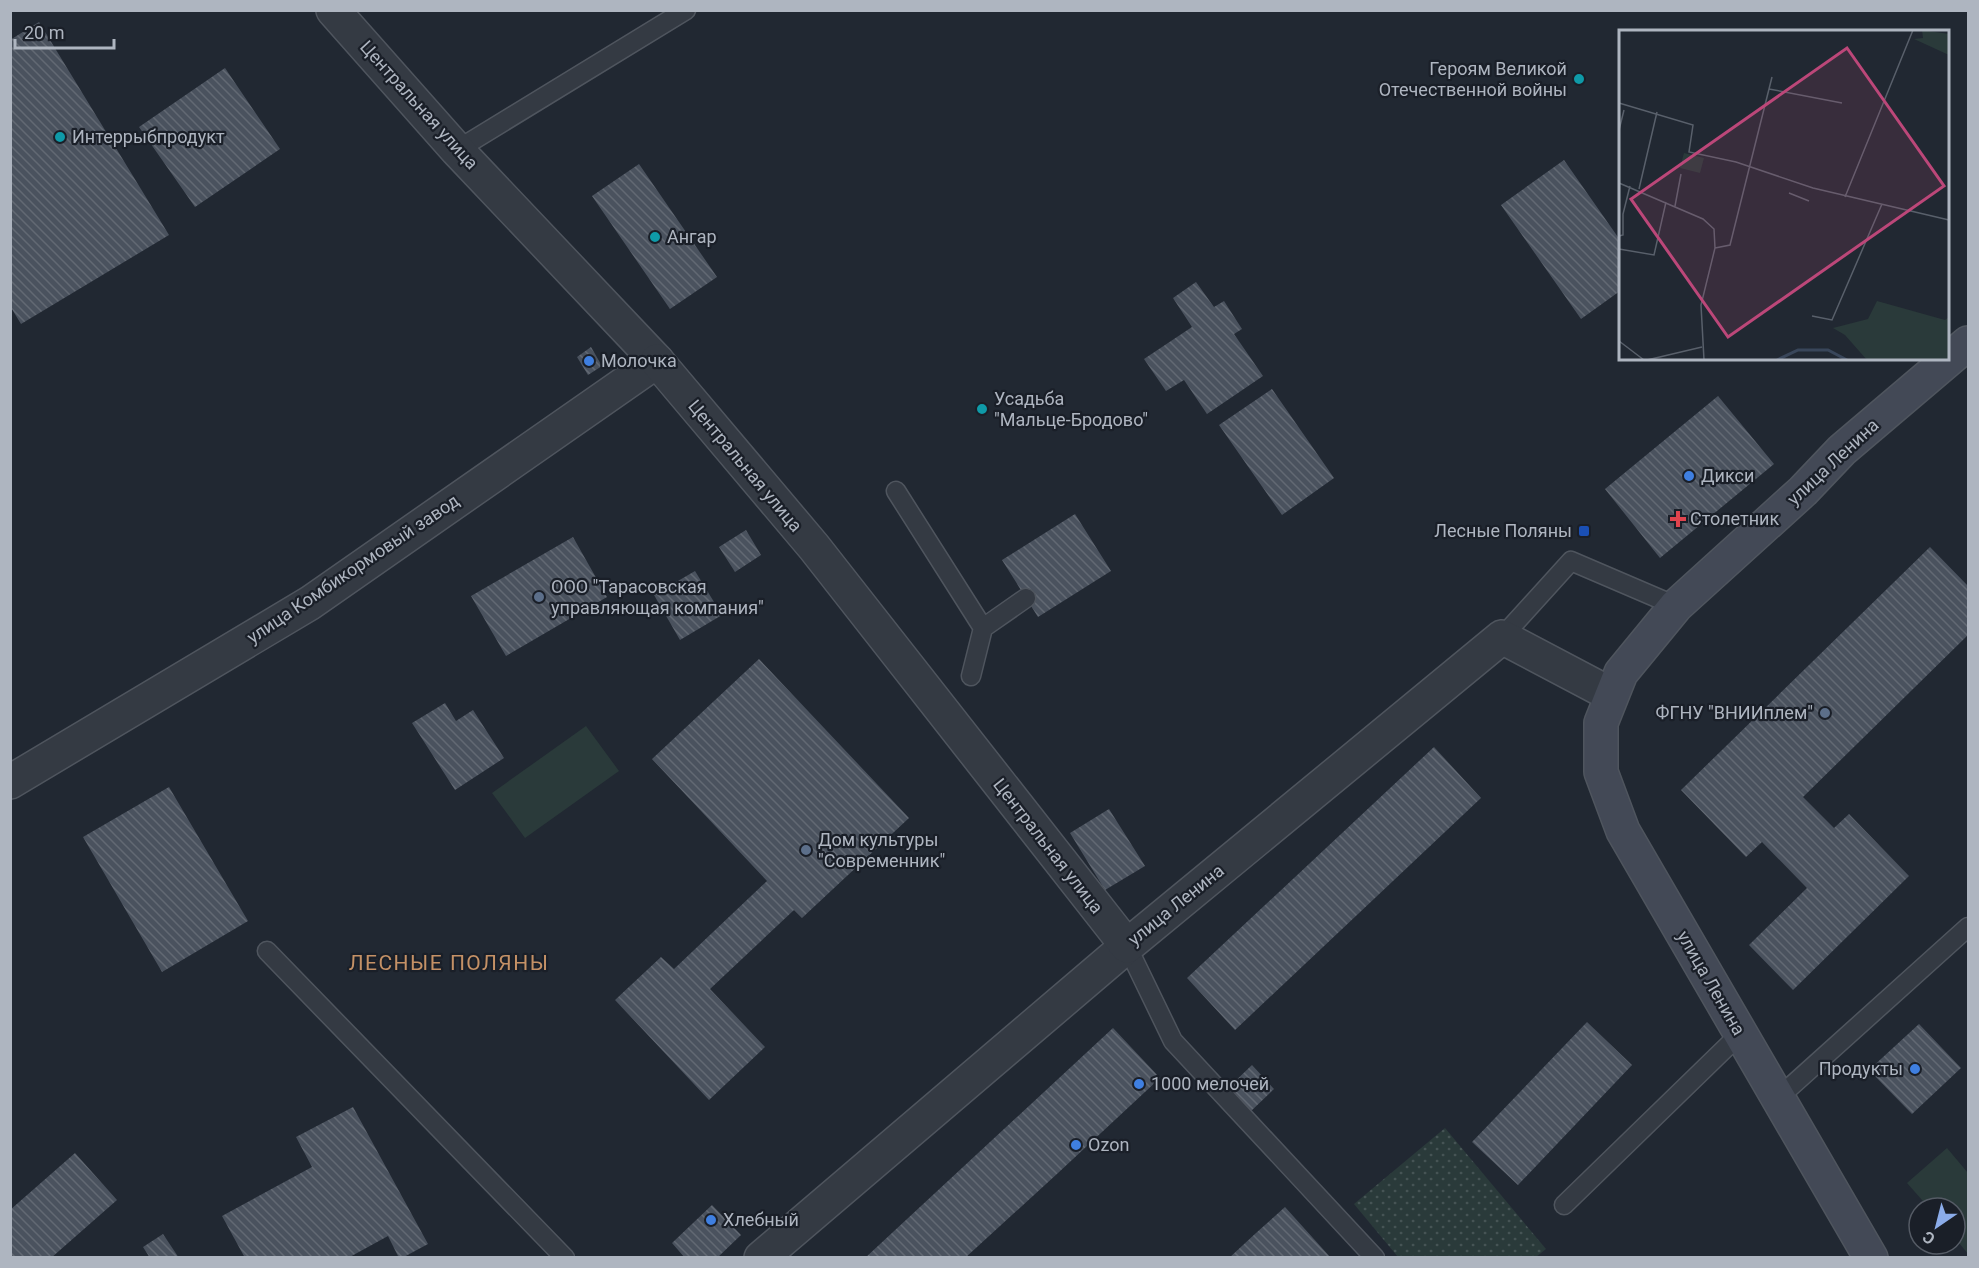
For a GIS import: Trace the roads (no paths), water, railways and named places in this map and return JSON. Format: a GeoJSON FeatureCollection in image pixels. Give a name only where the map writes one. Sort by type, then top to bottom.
{"type":"FeatureCollection","features":[{"type":"Feature","properties":{"kind":"main road","name":"улица Ленина"},"geometry":{"type":"LineString","coordinates":[[1949,359],[1968,343]]}},
{"type":"Feature","properties":{"kind":"main road","name":"улица Ленина"},"geometry":{"type":"LineString","coordinates":[[1871,1257],[1623,831],[1601,772],[1601,723],[1610,694],[1621,673],[1676,606],[1803,491],[1842,450],[1948,360]]}},
{"type":"Feature","properties":{"kind":"street","name":"Центральная улица"},"geometry":{"type":"LineString","coordinates":[[333,10],[457,150],[657,361],[814,547],[1126,946]]}},
{"type":"Feature","properties":{"kind":"street","name":"улица Комбикормовый завод"},"geometry":{"type":"LineString","coordinates":[[10,782],[309,603],[657,361]]}},
{"type":"Feature","properties":{"kind":"street","name":"улица Ленина"},"geometry":{"type":"LineString","coordinates":[[761,1257],[1126,946],[1502,637]]}},
{"type":"Feature","properties":{"kind":"street"},"geometry":{"type":"LineString","coordinates":[[1502,637],[1610,694]]}},
{"type":"Feature","properties":{"kind":"lane"},"geometry":{"type":"LineString","coordinates":[[457,150],[686,10]]}},
{"type":"Feature","properties":{"kind":"lane"},"geometry":{"type":"LineString","coordinates":[[896,491],[983,628]]}},
{"type":"Feature","properties":{"kind":"lane"},"geometry":{"type":"LineString","coordinates":[[1502,637],[1571,561],[1676,606]]}},
{"type":"Feature","properties":{"kind":"lane"},"geometry":{"type":"LineString","coordinates":[[971,676],[983,628],[1026,598]]}},
{"type":"Feature","properties":{"kind":"lane"},"geometry":{"type":"LineString","coordinates":[[1778,1098],[1968,927]]}},
{"type":"Feature","properties":{"kind":"lane"},"geometry":{"type":"LineString","coordinates":[[1126,946],[1173,1041],[1375,1257]]}},
{"type":"Feature","properties":{"kind":"lane"},"geometry":{"type":"LineString","coordinates":[[267,951],[565,1257]]}},
{"type":"Feature","properties":{"kind":"lane"},"geometry":{"type":"LineString","coordinates":[[1564,1205],[1740,1033]]}},
{"type":"Feature","properties":{"kind":"place","name":"Героям Великой Отечественной войны"},"geometry":{"type":"Point","coordinates":[1579,79]}},
{"type":"Feature","properties":{"kind":"place","name":"Интеррыбпродукт"},"geometry":{"type":"Point","coordinates":[60,137]}},
{"type":"Feature","properties":{"kind":"place","name":"Ангар"},"geometry":{"type":"Point","coordinates":[655,237]}},
{"type":"Feature","properties":{"kind":"place","name":"Молочка"},"geometry":{"type":"Point","coordinates":[589,361]}},
{"type":"Feature","properties":{"kind":"place","name":"Усадьба \"Мальце-Бродово\""},"geometry":{"type":"Point","coordinates":[982,409]}},
{"type":"Feature","properties":{"kind":"place","name":"Дикси"},"geometry":{"type":"Point","coordinates":[1689,476]}},
{"type":"Feature","properties":{"kind":"place","name":"Столетник"},"geometry":{"type":"Point","coordinates":[1678,519]}},
{"type":"Feature","properties":{"kind":"place","name":"Лесные Поляны"},"geometry":{"type":"Point","coordinates":[1584,531]}},
{"type":"Feature","properties":{"kind":"place","name":"ООО \"Тарасовская управляющая компания\""},"geometry":{"type":"Point","coordinates":[539,597]}},
{"type":"Feature","properties":{"kind":"place","name":"ФГНУ \"ВНИИплем\""},"geometry":{"type":"Point","coordinates":[1825,713]}},
{"type":"Feature","properties":{"kind":"place","name":"Дом культуры \"Современник\""},"geometry":{"type":"Point","coordinates":[806,850]}},
{"type":"Feature","properties":{"kind":"place","name":"Продукты"},"geometry":{"type":"Point","coordinates":[1915,1069]}},
{"type":"Feature","properties":{"kind":"place","name":"1000 мелочей"},"geometry":{"type":"Point","coordinates":[1139,1084]}},
{"type":"Feature","properties":{"kind":"place","name":"Ozon"},"geometry":{"type":"Point","coordinates":[1076,1145]}},
{"type":"Feature","properties":{"kind":"place","name":"Хлебный"},"geometry":{"type":"Point","coordinates":[711,1220]}},
{"type":"Feature","properties":{"kind":"district","name":"ЛЕСНЫЕ ПОЛЯНЫ"},"geometry":{"type":"Point","coordinates":[449,963]}}]}
